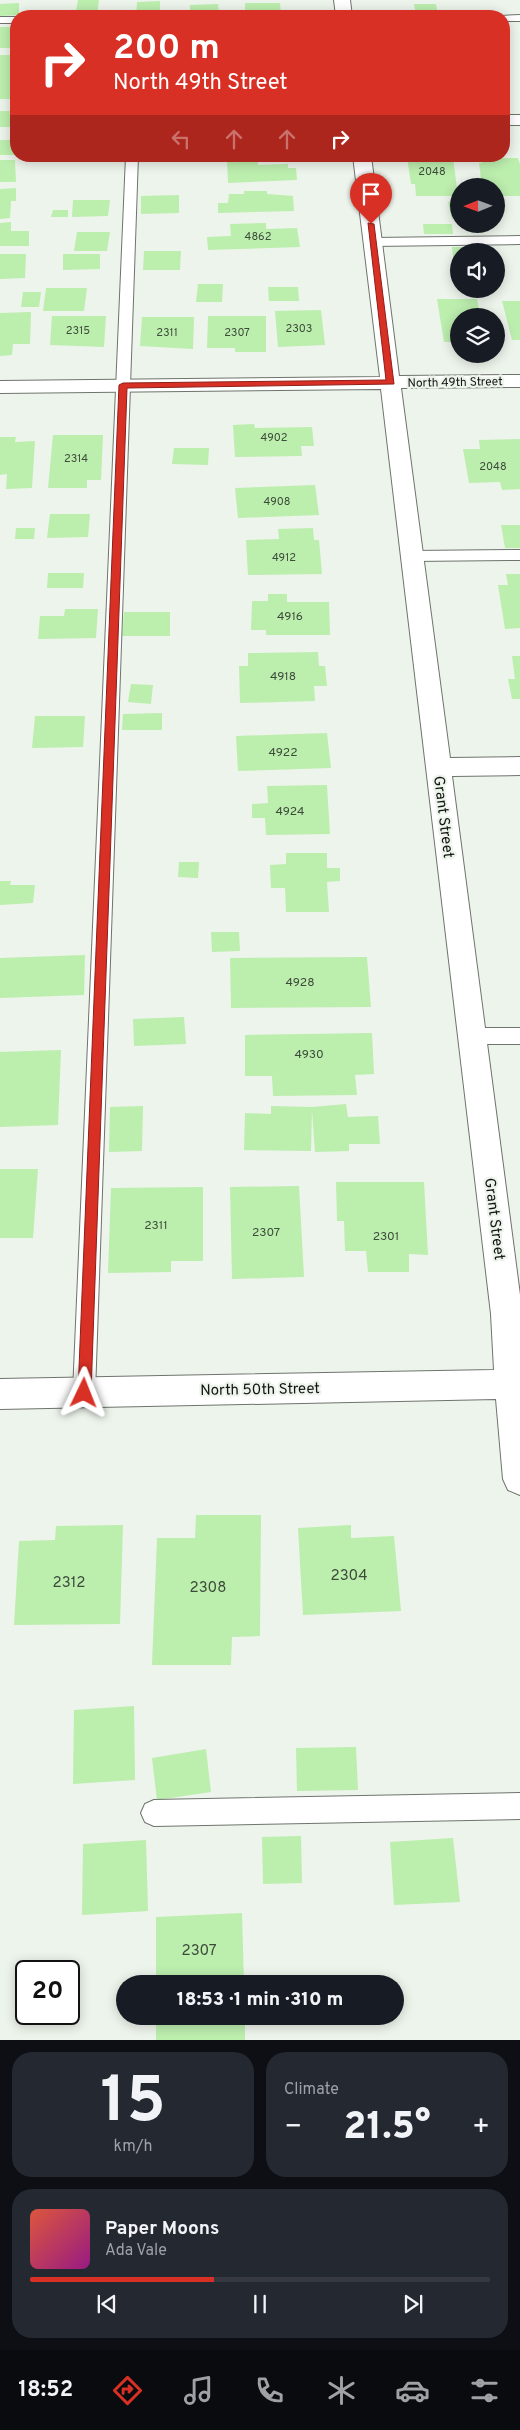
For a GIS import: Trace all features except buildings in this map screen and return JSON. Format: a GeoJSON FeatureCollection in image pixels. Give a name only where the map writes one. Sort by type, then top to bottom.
{"type":"FeatureCollection","features":[{"type":"Feature","properties":{"kind":"street","name":"Grant Street"},"geometry":{"type":"LineString","coordinates":[[363,162],[507,1314],[515,1384],[520,1479]]}},
{"type":"Feature","properties":{"kind":"street","name":"North 49th Street"},"geometry":{"type":"LineString","coordinates":[[0,387],[520,381]]}},
{"type":"Feature","properties":{"kind":"street"},"geometry":{"type":"LineString","coordinates":[[438,767],[520,766]]}},
{"type":"Feature","properties":{"kind":"street","name":"North 50th Street"},"geometry":{"type":"LineString","coordinates":[[0,1394],[515,1384]]}},
{"type":"Feature","properties":{"kind":"lane"},"geometry":{"type":"LineString","coordinates":[[84,1393],[132,162]]}},
{"type":"Feature","properties":{"kind":"lane"},"geometry":{"type":"LineString","coordinates":[[373,242],[520,240]]}},
{"type":"Feature","properties":{"kind":"lane"},"geometry":{"type":"LineString","coordinates":[[412,556],[520,555]]}},
{"type":"Feature","properties":{"kind":"lane"},"geometry":{"type":"LineString","coordinates":[[472,1036],[520,1036]]}},
{"type":"Feature","properties":{"kind":"lane"},"geometry":{"type":"LineString","coordinates":[[154,1813],[520,1806]]}},
{"type":"Feature","properties":{"kind":"route"},"geometry":{"type":"LineString","coordinates":[[84,1393],[123,385],[391,383],[371,224]]}}]}
